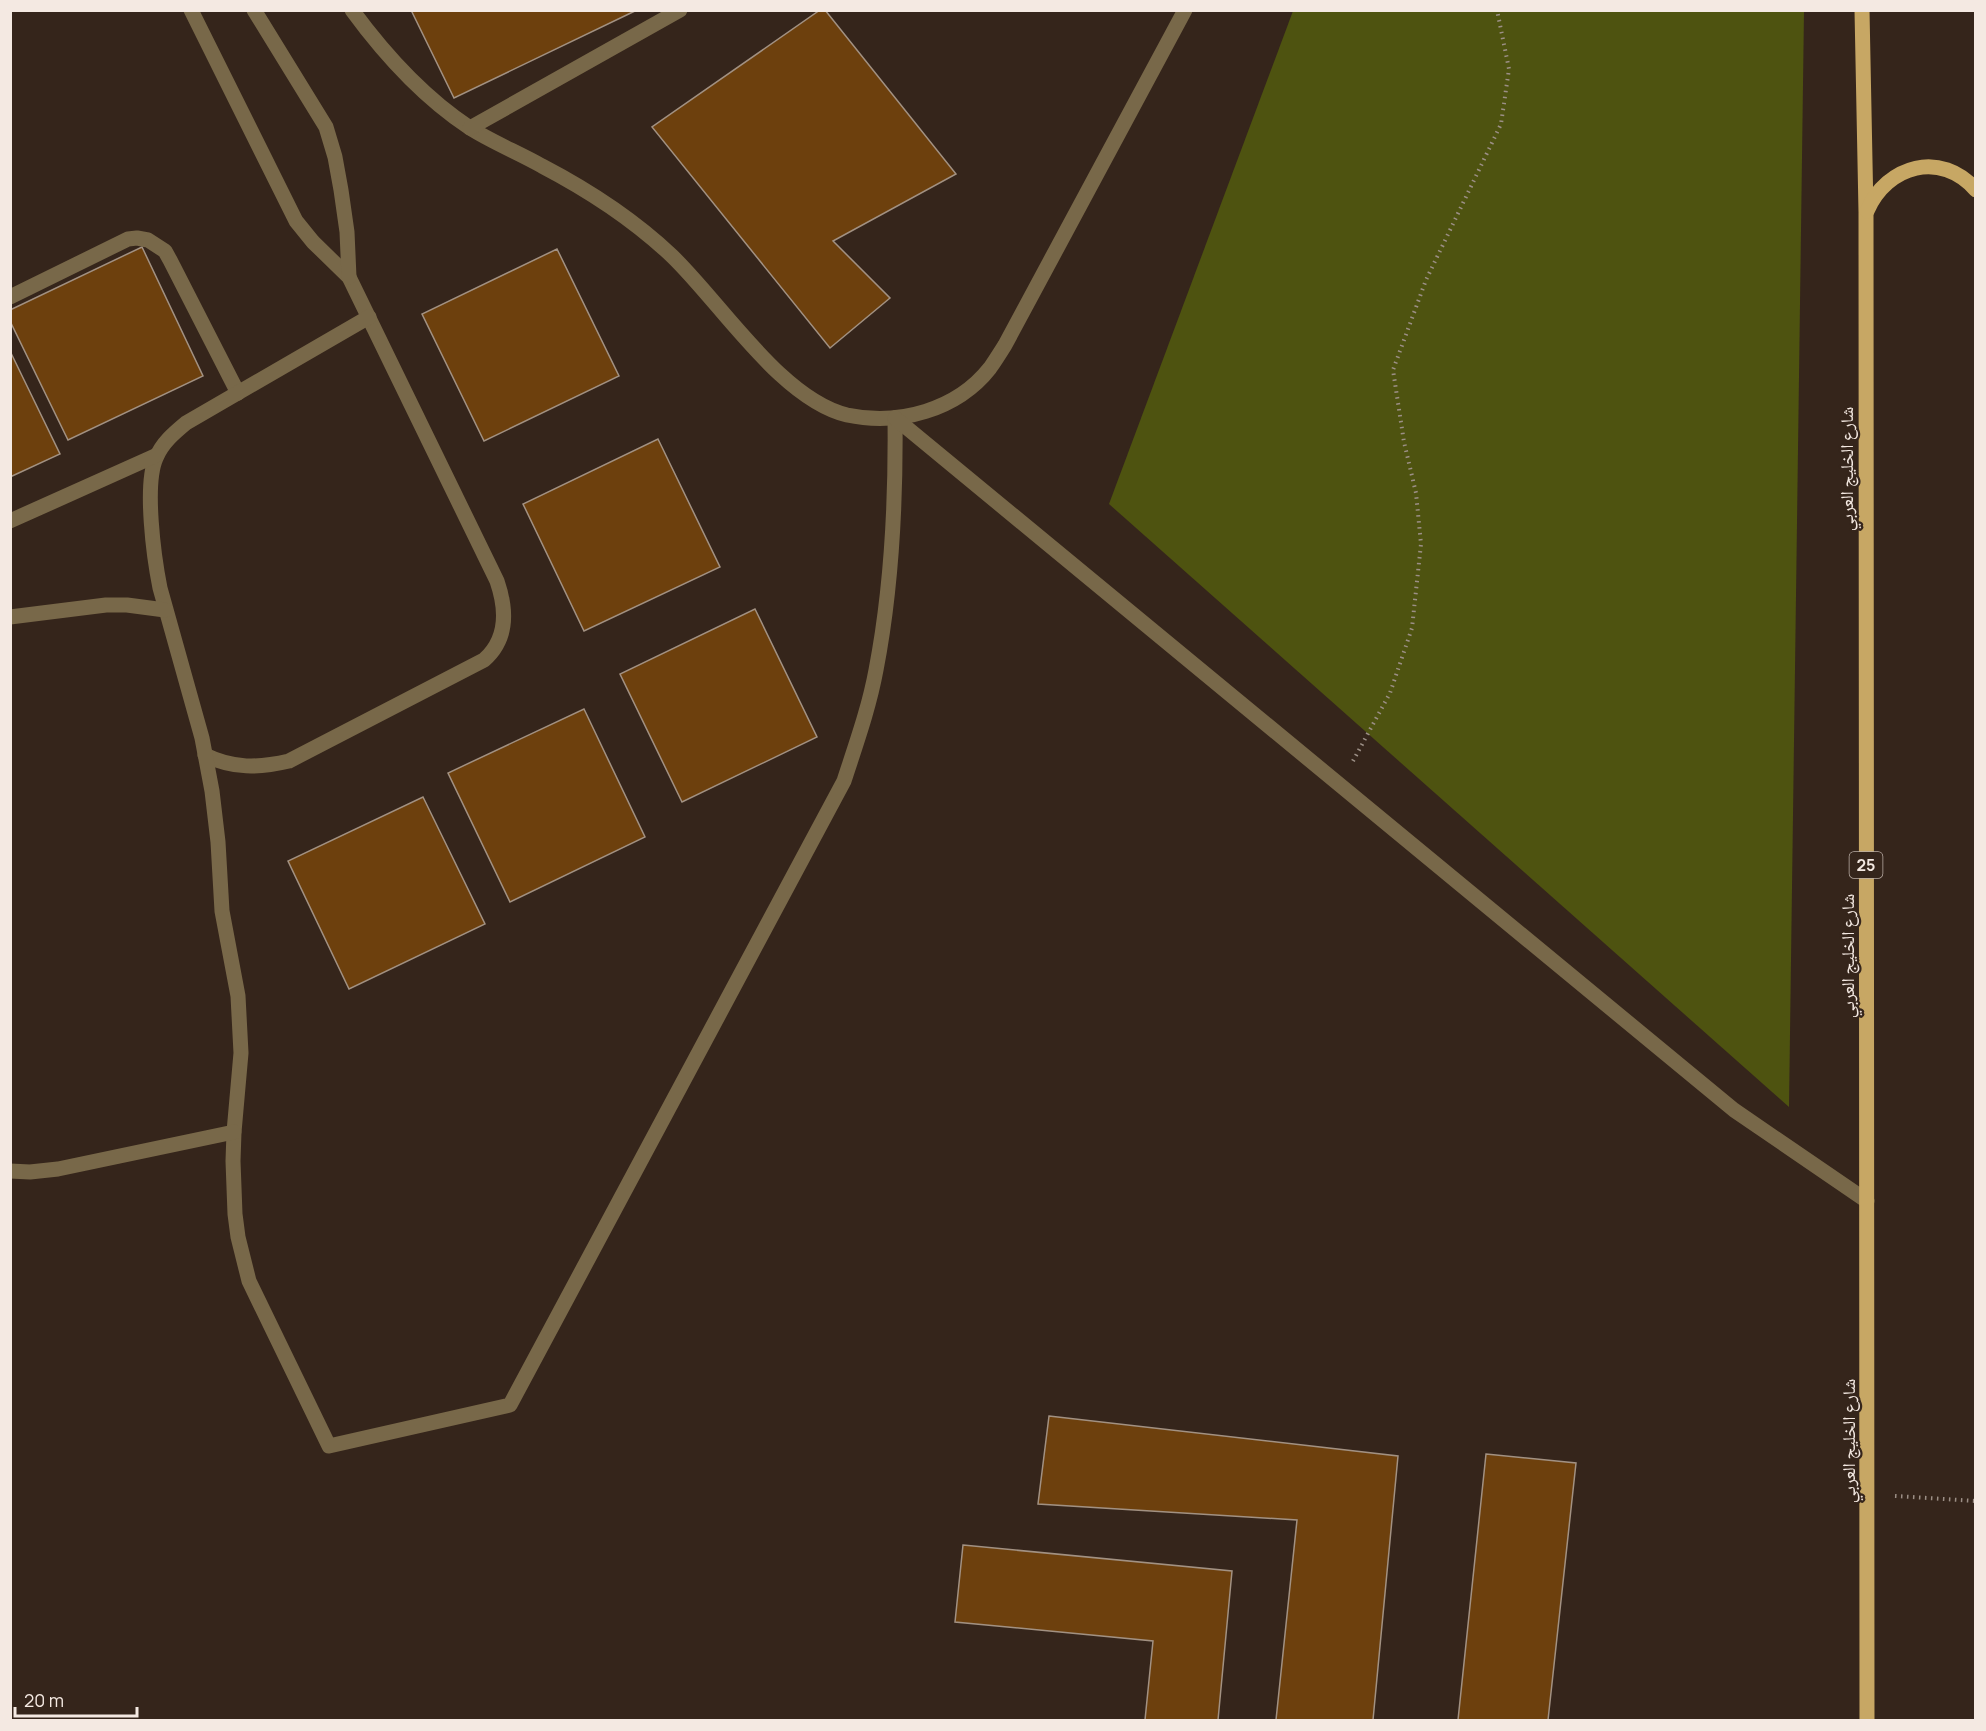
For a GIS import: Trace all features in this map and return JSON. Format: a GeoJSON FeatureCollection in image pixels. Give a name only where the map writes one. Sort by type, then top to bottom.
{"type":"FeatureCollection","features":[{"type":"Feature","properties":{"kind":"main road","name":"شارع الخليج العربي"},"geometry":{"type":"LineString","coordinates":[[1862,10],[1866,212],[1867,1720]]}},
{"type":"Feature","properties":{"kind":"main road"},"geometry":{"type":"LineString","coordinates":[[1866,212],[1872,198],[1893,177],[1906,170],[1921,167],[1950,171],[1963,178],[1976,190]]}},
{"type":"Feature","properties":{"kind":"lane"},"geometry":{"type":"LineString","coordinates":[[191,10],[291,213],[313,242],[349,277],[497,581],[504,613],[500,640],[494,651],[484,660],[289,760],[271,765],[247,767],[225,764],[205,755]]}},
{"type":"Feature","properties":{"kind":"lane"},"geometry":{"type":"LineString","coordinates":[[254,10],[326,127],[336,157],[342,190],[349,277]]}},
{"type":"Feature","properties":{"kind":"lane"},"geometry":{"type":"LineString","coordinates":[[352,10],[380,49],[409,78],[470,128],[545,167],[598,199],[672,257],[771,364],[806,397],[825,408],[848,415],[873,418],[895,418],[920,414],[944,405],[962,394],[990,368],[1185,10]]}},
{"type":"Feature","properties":{"kind":"lane"},"geometry":{"type":"LineString","coordinates":[[470,128],[680,10]]}},
{"type":"Feature","properties":{"kind":"lane"},"geometry":{"type":"LineString","coordinates":[[10,297],[117,243],[137,238],[148,240],[165,251],[238,393]]}},
{"type":"Feature","properties":{"kind":"lane"},"geometry":{"type":"LineString","coordinates":[[369,317],[186,423],[172,435],[157,455],[151,475],[150,490],[155,564],[165,610],[205,755],[218,842],[222,911],[238,996],[241,1053],[234,1132],[235,1214],[241,1253],[249,1281],[329,1446],[510,1405],[844,781],[863,725],[886,606],[896,476],[895,418]]}},
{"type":"Feature","properties":{"kind":"lane"},"geometry":{"type":"LineString","coordinates":[[895,418],[1734,1110],[1867,1201]]}},
{"type":"Feature","properties":{"kind":"lane"},"geometry":{"type":"LineString","coordinates":[[10,521],[157,455]]}},
{"type":"Feature","properties":{"kind":"lane"},"geometry":{"type":"LineString","coordinates":[[10,617],[106,605],[165,610]]}},
{"type":"Feature","properties":{"kind":"lane"},"geometry":{"type":"LineString","coordinates":[[10,1171],[30,1172],[58,1169],[234,1132]]}},
{"type":"Feature","properties":{"kind":"path"},"geometry":{"type":"LineString","coordinates":[[1340,786],[1390,693],[1412,628],[1421,544],[1416,493],[1404,442],[1393,370],[1426,280],[1501,124],[1509,69],[1497,10]]}},
{"type":"Feature","properties":{"kind":"path"},"geometry":{"type":"LineString","coordinates":[[1867,1494],[1976,1501]]}},
{"type":"Feature","properties":{"kind":"green space"},"geometry":{"type":"Polygon","coordinates":[[[1293,11],[1804,11],[1789,1107],[1109,504],[1293,11]]]}},
{"type":"Feature","properties":{"kind":"building"},"geometry":{"type":"Polygon","coordinates":[[[411,10],[637,10],[454,98],[411,10]]]}},
{"type":"Feature","properties":{"kind":"building"},"geometry":{"type":"Polygon","coordinates":[[[820,10],[825,10],[956,174],[833,241],[890,298],[830,348],[652,127],[820,10]]]}},
{"type":"Feature","properties":{"kind":"building"},"geometry":{"type":"Polygon","coordinates":[[[142,247],[203,376],[68,440],[10,321],[10,310],[142,247]]]}},
{"type":"Feature","properties":{"kind":"building"},"geometry":{"type":"Polygon","coordinates":[[[557,249],[619,376],[484,441],[422,314],[557,249]]]}},
{"type":"Feature","properties":{"kind":"building"},"geometry":{"type":"Polygon","coordinates":[[[10,351],[60,454],[10,477],[10,351]]]}},
{"type":"Feature","properties":{"kind":"building"},"geometry":{"type":"Polygon","coordinates":[[[658,439],[720,567],[584,631],[523,504],[658,439]]]}},
{"type":"Feature","properties":{"kind":"building"},"geometry":{"type":"Polygon","coordinates":[[[755,609],[817,737],[682,802],[620,674],[755,609]]]}},
{"type":"Feature","properties":{"kind":"building"},"geometry":{"type":"Polygon","coordinates":[[[584,709],[645,837],[510,902],[448,773],[584,709]]]}},
{"type":"Feature","properties":{"kind":"building"},"geometry":{"type":"Polygon","coordinates":[[[423,797],[485,924],[349,989],[288,861],[423,797]]]}},
{"type":"Feature","properties":{"kind":"building"},"geometry":{"type":"Polygon","coordinates":[[[1049,1416],[1398,1456],[1373,1720],[1276,1720],[1297,1520],[1038,1504],[1049,1416]]]}},
{"type":"Feature","properties":{"kind":"building"},"geometry":{"type":"Polygon","coordinates":[[[1486,1454],[1576,1463],[1548,1720],[1458,1720],[1486,1454]]]}},
{"type":"Feature","properties":{"kind":"building"},"geometry":{"type":"Polygon","coordinates":[[[963,1545],[1232,1571],[1218,1720],[1145,1720],[1153,1641],[955,1622],[963,1545]]]}}]}
